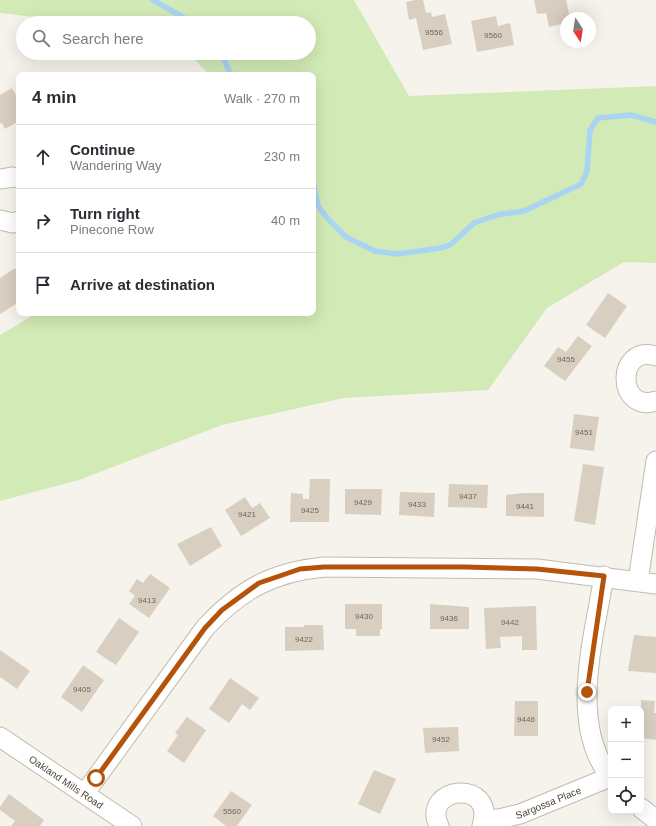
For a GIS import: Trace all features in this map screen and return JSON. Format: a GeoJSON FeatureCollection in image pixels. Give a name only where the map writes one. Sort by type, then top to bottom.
{"type":"FeatureCollection","features":[{"type":"Feature","properties":{"kind":"street"},"geometry":{"type":"LineString","coordinates":[[0,179],[16,178]]}},
{"type":"Feature","properties":{"kind":"street"},"geometry":{"type":"LineString","coordinates":[[0,220],[13,223],[16,222]]}},
{"type":"Feature","properties":{"kind":"street"},"geometry":{"type":"LineString","coordinates":[[655,405],[644,402],[630,394],[626,386],[625,376],[627,368],[636,358],[644,355],[656,356]]}},
{"type":"Feature","properties":{"kind":"street"},"geometry":{"type":"LineString","coordinates":[[85,793],[205,628],[222,610],[259,583],[300,569],[324,567],[537,569],[647,582],[656,461]]}},
{"type":"Feature","properties":{"kind":"street"},"geometry":{"type":"LineString","coordinates":[[604,576],[587,692],[591,737],[598,756],[608,774]]}},
{"type":"Feature","properties":{"kind":"street","name":"Oakland Mills Road"},"geometry":{"type":"LineString","coordinates":[[0,737],[132,826]]}},
{"type":"Feature","properties":{"kind":"street","name":"Sargossa Place"},"geometry":{"type":"LineString","coordinates":[[439,826],[436,816],[437,809],[445,797],[452,793],[462,792],[476,798],[484,810],[483,822],[520,814],[608,779]]}},
{"type":"Feature","properties":{"kind":"street"},"geometry":{"type":"LineString","coordinates":[[644,810],[656,820]]}},
{"type":"Feature","properties":{"kind":"green space"},"geometry":{"type":"Polygon","coordinates":[[[0,0],[354,0],[409,96],[656,86],[656,263],[624,262],[547,308],[488,390],[344,398],[222,425],[79,480],[0,501],[0,335],[32,316],[316,316],[316,72],[207,72],[195,60],[316,60],[316,16],[26,16],[0,13],[0,0]]]}},
{"type":"Feature","properties":{"kind":"building"},"geometry":{"type":"Polygon","coordinates":[[[423,0],[426,13],[431,12],[432,17],[445,14],[452,44],[423,50],[416,18],[409,20],[406,2],[423,0]]]}},
{"type":"Feature","properties":{"kind":"building"},"geometry":{"type":"Polygon","coordinates":[[[534,0],[566,0],[569,12],[560,12],[560,24],[549,27],[546,13],[537,14],[534,0]]]}},
{"type":"Feature","properties":{"kind":"building"},"geometry":{"type":"Polygon","coordinates":[[[496,16],[498,26],[510,23],[514,45],[477,52],[471,21],[496,16]]]}},
{"type":"Feature","properties":{"kind":"building"},"geometry":{"type":"Polygon","coordinates":[[[12,88],[16,95],[16,123],[5,129],[2,123],[0,124],[0,95],[12,88]]]}},
{"type":"Feature","properties":{"kind":"building"},"geometry":{"type":"Polygon","coordinates":[[[15,268],[16,304],[0,314],[0,278],[15,268]]]}},
{"type":"Feature","properties":{"kind":"building"},"geometry":{"type":"Polygon","coordinates":[[[608,293],[627,306],[605,338],[586,325],[608,293]]]}},
{"type":"Feature","properties":{"kind":"building"},"geometry":{"type":"Polygon","coordinates":[[[578,336],[592,346],[565,381],[544,366],[558,347],[566,352],[578,336]]]}},
{"type":"Feature","properties":{"kind":"building"},"geometry":{"type":"Polygon","coordinates":[[[574,414],[599,417],[594,451],[570,448],[574,414]]]}},
{"type":"Feature","properties":{"kind":"building"},"geometry":{"type":"Polygon","coordinates":[[[583,464],[604,467],[595,525],[574,521],[583,464]]]}},
{"type":"Feature","properties":{"kind":"building"},"geometry":{"type":"Polygon","coordinates":[[[310,479],[330,479],[329,522],[290,522],[291,493],[303,494],[303,499],[309,499],[310,479]]]}},
{"type":"Feature","properties":{"kind":"building"},"geometry":{"type":"Polygon","coordinates":[[[449,484],[488,485],[487,508],[448,507],[449,484]]]}},
{"type":"Feature","properties":{"kind":"building"},"geometry":{"type":"Polygon","coordinates":[[[345,489],[382,489],[381,515],[345,514],[345,489]]]}},
{"type":"Feature","properties":{"kind":"building"},"geometry":{"type":"Polygon","coordinates":[[[400,492],[435,493],[434,517],[399,515],[400,492]]]}},
{"type":"Feature","properties":{"kind":"building"},"geometry":{"type":"Polygon","coordinates":[[[544,493],[544,517],[506,516],[506,495],[544,493]]]}},
{"type":"Feature","properties":{"kind":"building"},"geometry":{"type":"Polygon","coordinates":[[[245,497],[252,508],[260,503],[270,518],[241,536],[225,510],[245,497]]]}},
{"type":"Feature","properties":{"kind":"building"},"geometry":{"type":"Polygon","coordinates":[[[211,527],[222,546],[190,566],[177,544],[211,527]]]}},
{"type":"Feature","properties":{"kind":"building"},"geometry":{"type":"Polygon","coordinates":[[[150,574],[170,588],[149,618],[129,604],[135,596],[129,591],[137,579],[143,583],[150,574]]]}},
{"type":"Feature","properties":{"kind":"building"},"geometry":{"type":"Polygon","coordinates":[[[345,604],[382,604],[382,629],[380,629],[380,636],[356,636],[356,629],[345,629],[345,604]]]}},
{"type":"Feature","properties":{"kind":"building"},"geometry":{"type":"Polygon","coordinates":[[[430,604],[469,607],[469,629],[430,629],[430,604]]]}},
{"type":"Feature","properties":{"kind":"building"},"geometry":{"type":"Polygon","coordinates":[[[536,606],[537,650],[522,650],[522,636],[500,637],[501,648],[486,649],[484,608],[536,606]]]}},
{"type":"Feature","properties":{"kind":"building"},"geometry":{"type":"Polygon","coordinates":[[[119,618],[139,632],[116,665],[96,652],[119,618]]]}},
{"type":"Feature","properties":{"kind":"building"},"geometry":{"type":"Polygon","coordinates":[[[304,625],[323,625],[324,650],[285,651],[285,627],[304,627],[304,625]]]}},
{"type":"Feature","properties":{"kind":"building"},"geometry":{"type":"Polygon","coordinates":[[[634,635],[656,637],[656,673],[628,671],[634,635]]]}},
{"type":"Feature","properties":{"kind":"building"},"geometry":{"type":"Polygon","coordinates":[[[0,650],[30,671],[17,689],[0,677],[0,650]]]}},
{"type":"Feature","properties":{"kind":"building"},"geometry":{"type":"Polygon","coordinates":[[[83,665],[104,680],[82,712],[61,697],[83,665]]]}},
{"type":"Feature","properties":{"kind":"building"},"geometry":{"type":"Polygon","coordinates":[[[230,678],[259,698],[250,710],[242,704],[229,723],[209,709],[230,678]]]}},
{"type":"Feature","properties":{"kind":"building"},"geometry":{"type":"Polygon","coordinates":[[[641,700],[655,701],[654,713],[656,713],[656,740],[644,738],[644,706],[641,706],[641,700]]]}},
{"type":"Feature","properties":{"kind":"building"},"geometry":{"type":"Polygon","coordinates":[[[515,701],[538,701],[538,736],[514,736],[515,701]]]}},
{"type":"Feature","properties":{"kind":"building"},"geometry":{"type":"Polygon","coordinates":[[[187,717],[206,730],[184,763],[167,751],[178,735],[175,733],[187,717]]]}},
{"type":"Feature","properties":{"kind":"building"},"geometry":{"type":"Polygon","coordinates":[[[458,727],[459,751],[425,753],[423,728],[458,727]]]}},
{"type":"Feature","properties":{"kind":"building"},"geometry":{"type":"Polygon","coordinates":[[[374,770],[396,779],[380,814],[358,804],[374,770]]]}},
{"type":"Feature","properties":{"kind":"building"},"geometry":{"type":"Polygon","coordinates":[[[231,791],[252,805],[237,826],[226,826],[213,816],[231,791]]]}},
{"type":"Feature","properties":{"kind":"building"},"geometry":{"type":"Polygon","coordinates":[[[9,794],[44,820],[40,826],[11,826],[15,821],[0,810],[0,807],[9,794]]]}},
{"type":"Feature","properties":{"kind":"waterway"},"geometry":{"type":"LineString","coordinates":[[153,0],[181,16]]}},
{"type":"Feature","properties":{"kind":"waterway"},"geometry":{"type":"LineString","coordinates":[[224,60],[230,72]]}},
{"type":"Feature","properties":{"kind":"waterway"},"geometry":{"type":"LineString","coordinates":[[316,196],[318,206],[328,219],[346,237],[375,251],[398,254],[440,248],[450,245],[474,223],[497,215],[524,211],[581,184],[587,171],[590,130],[598,118],[631,115],[656,122]]}},
{"type":"Feature","properties":{"kind":"route"},"geometry":{"type":"LineString","coordinates":[[96,778],[205,628],[222,610],[259,583],[300,569],[324,567],[465,567],[537,569],[604,576],[587,692]]}}]}
